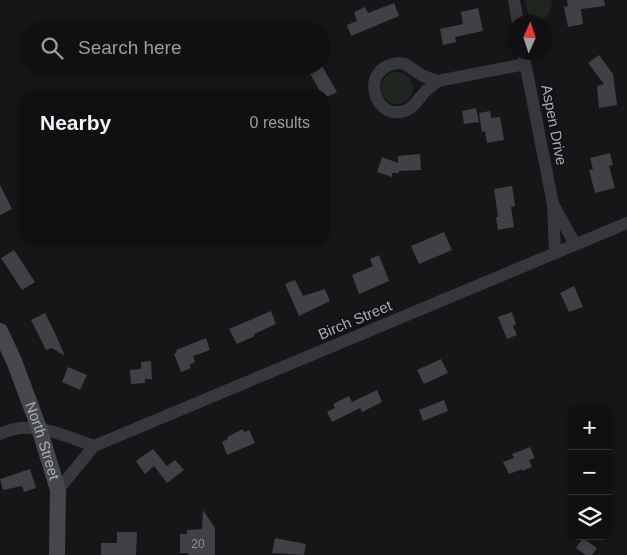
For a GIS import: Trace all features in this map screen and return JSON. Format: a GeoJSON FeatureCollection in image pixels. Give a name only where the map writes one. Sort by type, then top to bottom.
{"type":"FeatureCollection","features":[{"type":"Feature","properties":{"kind":"main road","name":"North Street"},"geometry":{"type":"LineString","coordinates":[[0,331],[14,361],[39,428],[58,490],[57,555]]}},
{"type":"Feature","properties":{"kind":"street"},"geometry":{"type":"LineString","coordinates":[[514,0],[517,15]]}},
{"type":"Feature","properties":{"kind":"street"},"geometry":{"type":"LineString","coordinates":[[438,81],[423,76],[405,64],[392,64],[386,66],[377,75],[374,81],[375,94],[377,100],[384,108],[394,112],[404,111],[414,106],[426,91],[438,81],[517,60]]}},
{"type":"Feature","properties":{"kind":"street","name":"Aspen Drive"},"geometry":{"type":"LineString","coordinates":[[524,60],[552,204],[556,253]]}},
{"type":"Feature","properties":{"kind":"street","name":"Aspen Drive"},"geometry":{"type":"LineString","coordinates":[[552,204],[576,244]]}},
{"type":"Feature","properties":{"kind":"street","name":"Birch Street"},"geometry":{"type":"LineString","coordinates":[[58,490],[94,446],[627,223]]}},
{"type":"Feature","properties":{"kind":"street"},"geometry":{"type":"LineString","coordinates":[[0,434],[22,427],[39,428],[94,446]]}},
{"type":"Feature","properties":{"kind":"shaded area"},"geometry":{"type":"Polygon","coordinates":[[[525,0],[552,0],[552,5],[547,15],[528,15],[525,0]]]}},
{"type":"Feature","properties":{"kind":"shaded area"},"geometry":{"type":"Polygon","coordinates":[[[397,72],[403,73],[408,77],[412,82],[412,94],[408,99],[403,103],[397,104],[391,103],[386,99],[382,94],[381,88],[382,82],[386,77],[391,73],[397,72]]]}},
{"type":"Feature","properties":{"kind":"building"},"geometry":{"type":"Polygon","coordinates":[[[567,0],[604,0],[605,6],[581,9],[583,24],[568,27],[564,7],[568,6],[567,0]]]}},
{"type":"Feature","properties":{"kind":"building"},"geometry":{"type":"Polygon","coordinates":[[[394,3],[399,16],[351,36],[347,25],[357,21],[354,12],[365,7],[368,13],[394,3]]]}},
{"type":"Feature","properties":{"kind":"building"},"geometry":{"type":"Polygon","coordinates":[[[478,8],[483,31],[455,37],[456,42],[443,45],[440,29],[463,24],[461,12],[478,8]]]}},
{"type":"Feature","properties":{"kind":"building"},"geometry":{"type":"Polygon","coordinates":[[[599,55],[613,74],[617,105],[599,108],[597,86],[604,84],[588,63],[599,55]]]}},
{"type":"Feature","properties":{"kind":"building"},"geometry":{"type":"Polygon","coordinates":[[[311,75],[327,75],[337,92],[330,96],[330,90],[319,90],[311,75]]]}},
{"type":"Feature","properties":{"kind":"building"},"geometry":{"type":"Polygon","coordinates":[[[476,108],[479,122],[464,124],[462,111],[476,108]]]}},
{"type":"Feature","properties":{"kind":"building"},"geometry":{"type":"Polygon","coordinates":[[[490,111],[491,118],[500,117],[504,140],[487,143],[485,131],[482,132],[479,113],[490,111]]]}},
{"type":"Feature","properties":{"kind":"building"},"geometry":{"type":"Polygon","coordinates":[[[610,153],[613,165],[609,166],[615,188],[595,193],[589,170],[593,169],[590,158],[610,153]]]}},
{"type":"Feature","properties":{"kind":"building"},"geometry":{"type":"Polygon","coordinates":[[[420,154],[421,170],[399,171],[399,173],[392,173],[392,177],[377,172],[382,157],[398,163],[398,156],[420,154]]]}},
{"type":"Feature","properties":{"kind":"building"},"geometry":{"type":"Polygon","coordinates":[[[0,185],[12,209],[0,215],[0,185]]]}},
{"type":"Feature","properties":{"kind":"building"},"geometry":{"type":"Polygon","coordinates":[[[512,186],[515,206],[511,207],[514,227],[498,230],[494,189],[512,186]]]}},
{"type":"Feature","properties":{"kind":"building"},"geometry":{"type":"Polygon","coordinates":[[[444,232],[452,250],[419,264],[411,246],[444,232]]]}},
{"type":"Feature","properties":{"kind":"building"},"geometry":{"type":"Polygon","coordinates":[[[14,250],[35,282],[22,290],[1,258],[14,250]]]}},
{"type":"Feature","properties":{"kind":"building"},"geometry":{"type":"Polygon","coordinates":[[[379,255],[389,281],[359,294],[352,275],[373,266],[370,259],[379,255]]]}},
{"type":"Feature","properties":{"kind":"building"},"geometry":{"type":"Polygon","coordinates":[[[295,280],[303,296],[325,289],[330,301],[299,316],[285,284],[295,280]]]}},
{"type":"Feature","properties":{"kind":"building"},"geometry":{"type":"Polygon","coordinates":[[[574,286],[583,307],[569,312],[560,293],[574,286]]]}},
{"type":"Feature","properties":{"kind":"building"},"geometry":{"type":"Polygon","coordinates":[[[271,311],[276,324],[237,344],[229,329],[271,311]]]}},
{"type":"Feature","properties":{"kind":"building"},"geometry":{"type":"Polygon","coordinates":[[[512,312],[516,324],[513,326],[517,335],[507,339],[498,317],[512,312]]]}},
{"type":"Feature","properties":{"kind":"building"},"geometry":{"type":"Polygon","coordinates":[[[45,313],[65,356],[52,348],[46,350],[31,320],[45,313]]]}},
{"type":"Feature","properties":{"kind":"building"},"geometry":{"type":"Polygon","coordinates":[[[206,338],[210,350],[193,356],[195,362],[189,365],[191,368],[181,372],[174,354],[177,352],[176,350],[206,338]]]}},
{"type":"Feature","properties":{"kind":"building"},"geometry":{"type":"Polygon","coordinates":[[[441,359],[448,373],[424,384],[417,370],[441,359]]]}},
{"type":"Feature","properties":{"kind":"building"},"geometry":{"type":"Polygon","coordinates":[[[151,361],[152,379],[145,379],[145,383],[131,384],[130,370],[141,369],[141,362],[151,361]]]}},
{"type":"Feature","properties":{"kind":"building"},"geometry":{"type":"Polygon","coordinates":[[[68,367],[87,375],[80,390],[62,382],[68,367]]]}},
{"type":"Feature","properties":{"kind":"building"},"geometry":{"type":"Polygon","coordinates":[[[377,390],[382,402],[362,412],[360,408],[332,422],[327,412],[335,408],[333,404],[349,396],[352,402],[377,390]]]}},
{"type":"Feature","properties":{"kind":"building"},"geometry":{"type":"Polygon","coordinates":[[[444,400],[448,411],[423,421],[419,410],[444,400]]]}},
{"type":"Feature","properties":{"kind":"building"},"geometry":{"type":"Polygon","coordinates":[[[243,429],[244,432],[249,430],[255,443],[227,455],[222,442],[228,439],[227,437],[243,429]]]}},
{"type":"Feature","properties":{"kind":"building"},"geometry":{"type":"Polygon","coordinates":[[[530,447],[535,458],[529,460],[532,467],[509,474],[503,462],[514,458],[512,454],[530,447]]]}},
{"type":"Feature","properties":{"kind":"building"},"geometry":{"type":"Polygon","coordinates":[[[153,449],[167,466],[175,460],[184,470],[167,483],[154,466],[145,474],[136,461],[153,449]]]}},
{"type":"Feature","properties":{"kind":"building"},"geometry":{"type":"Polygon","coordinates":[[[30,469],[36,488],[24,492],[22,486],[3,490],[0,479],[30,469]]]}},
{"type":"Feature","properties":{"kind":"building"},"geometry":{"type":"Polygon","coordinates":[[[203,510],[215,528],[215,555],[188,555],[189,553],[180,553],[180,534],[187,534],[187,530],[202,529],[203,510]]]}},
{"type":"Feature","properties":{"kind":"building"},"geometry":{"type":"Polygon","coordinates":[[[117,532],[137,532],[136,555],[101,555],[101,543],[117,543],[117,532]]]}},
{"type":"Feature","properties":{"kind":"building"},"geometry":{"type":"Polygon","coordinates":[[[275,538],[306,544],[304,555],[272,553],[275,538]]]}},
{"type":"Feature","properties":{"kind":"building"},"geometry":{"type":"Polygon","coordinates":[[[582,540],[586,540],[597,548],[592,555],[586,555],[576,548],[582,540]]]}}]}
